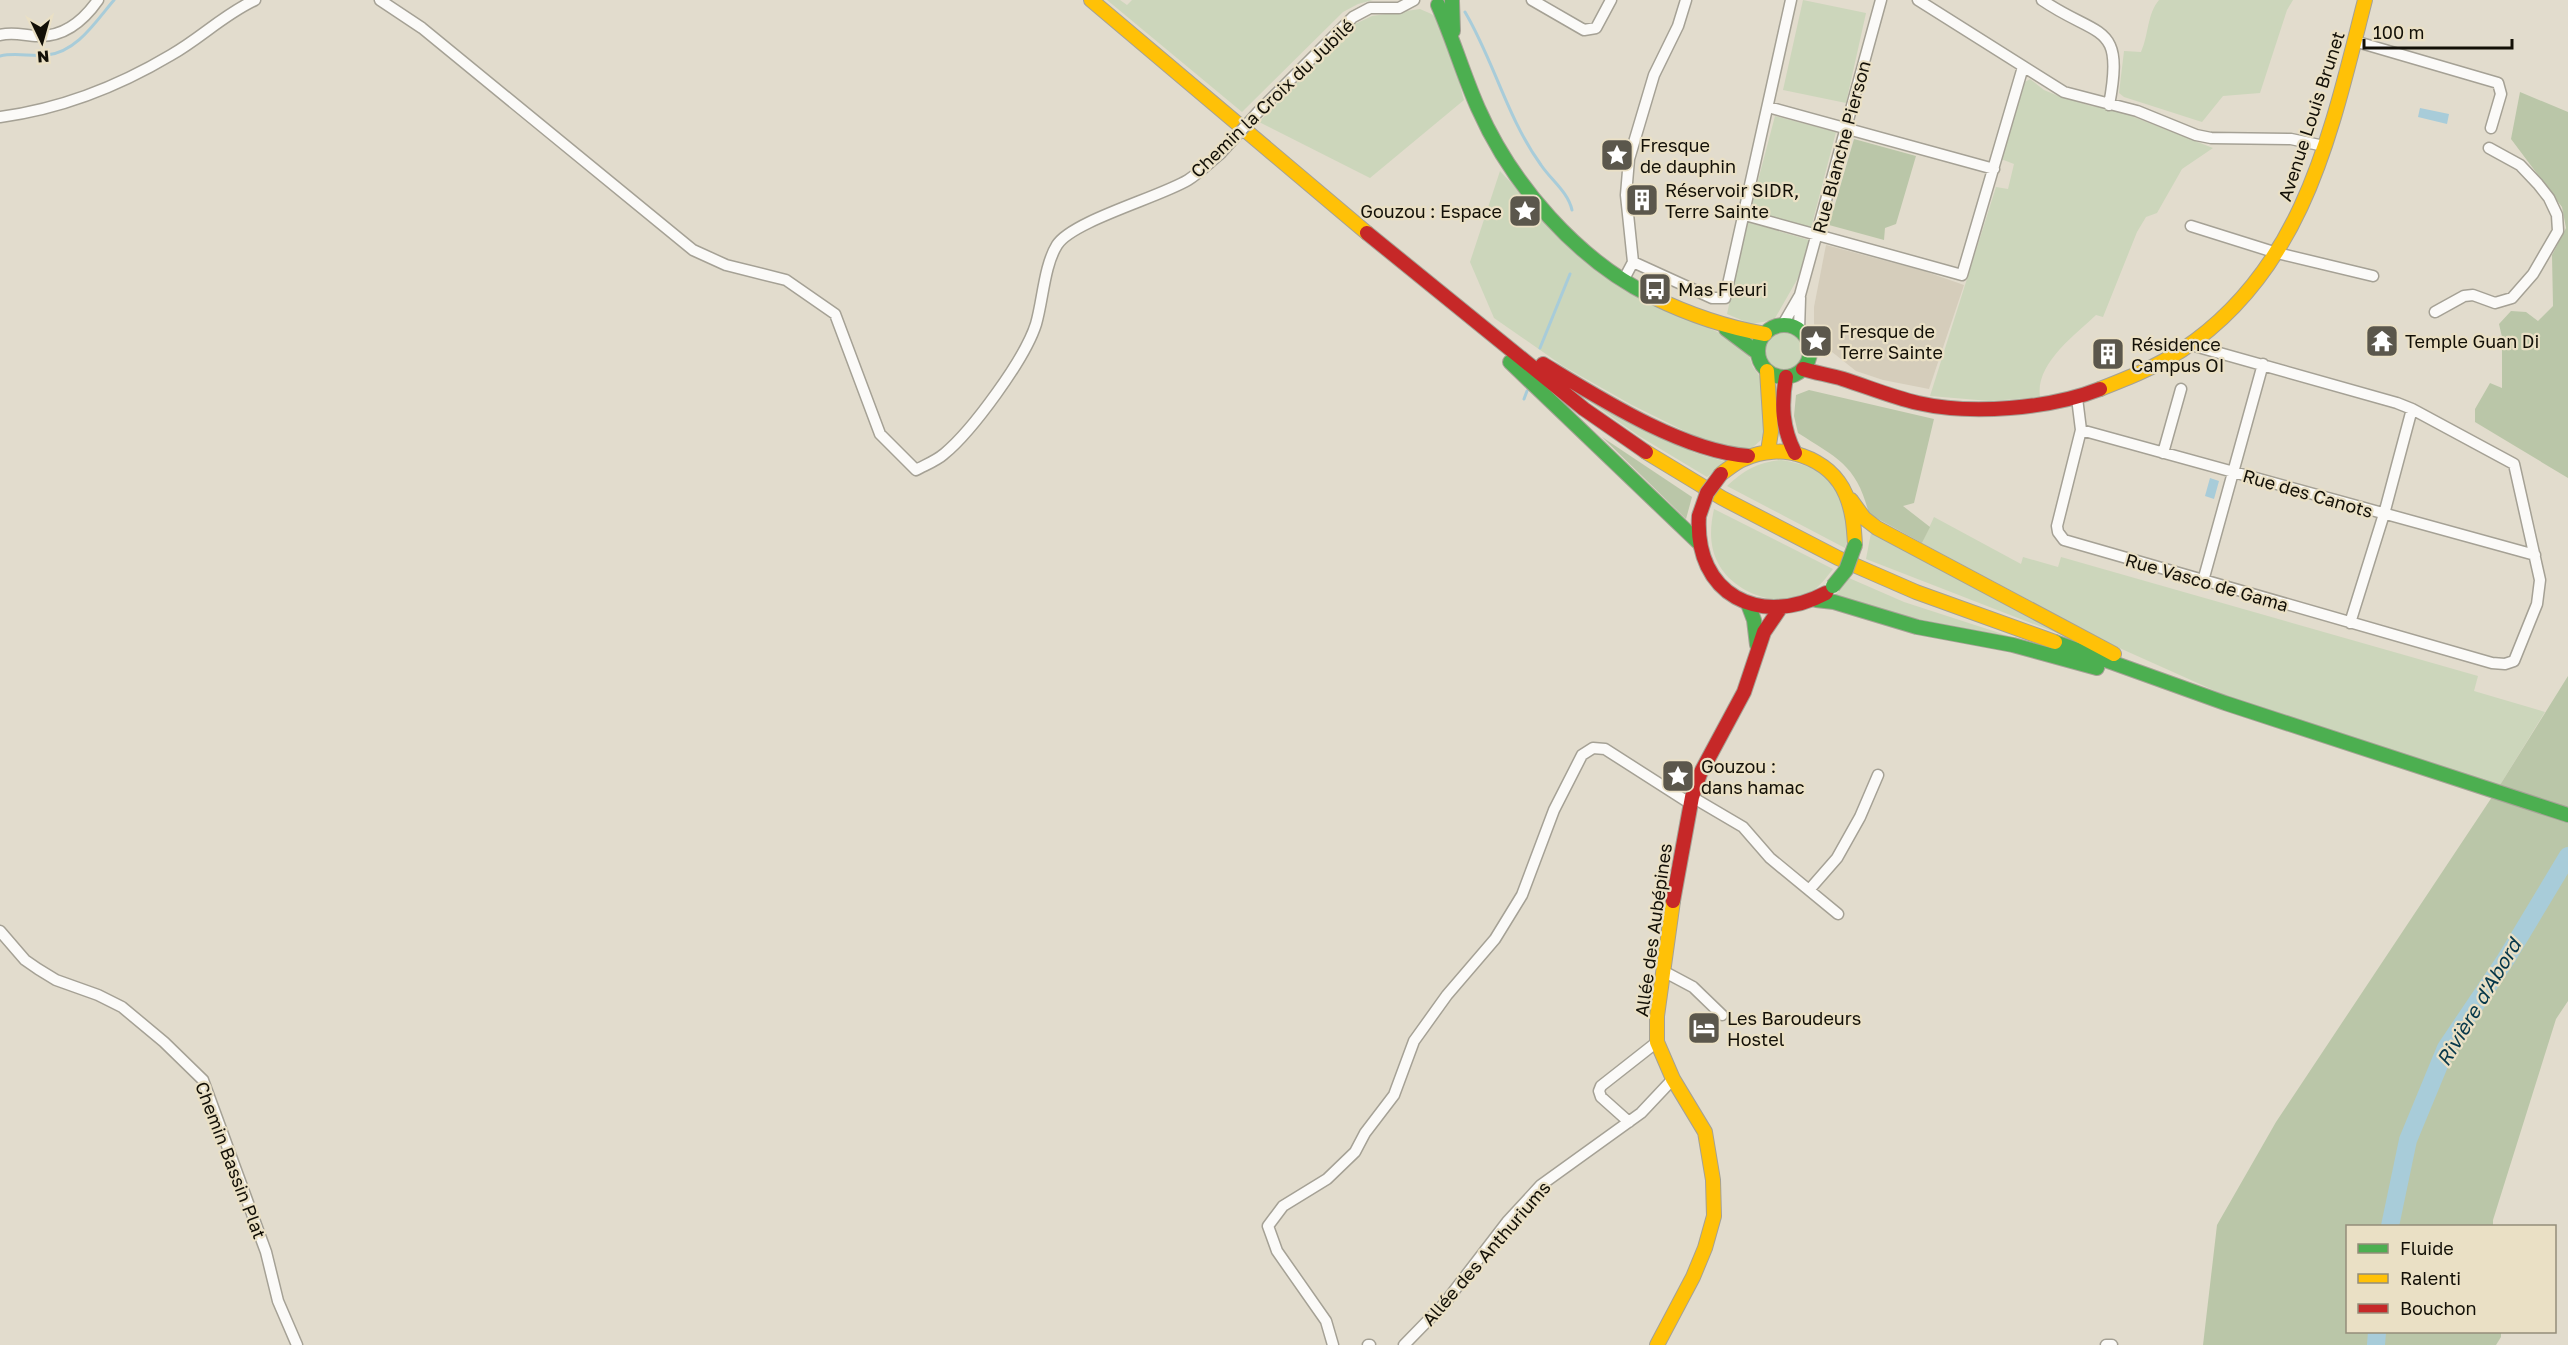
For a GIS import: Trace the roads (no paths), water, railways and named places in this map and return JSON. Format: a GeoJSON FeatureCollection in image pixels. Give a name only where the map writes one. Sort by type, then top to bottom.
{"type":"FeatureCollection","features":[{"type":"Feature","properties":{"kind":"main road"},"geometry":{"type":"LineString","coordinates":[[1091,0],[1436,291],[1584,409],[1656,458],[1722,498],[1786,532],[1907,589],[2225,703],[2568,815]]}},
{"type":"Feature","properties":{"kind":"main road","name":"Avenue Louis Brunet"},"geometry":{"type":"LineString","coordinates":[[1803,369],[1941,407],[1987,409],[2077,398],[2128,381],[2191,345],[2229,314],[2256,283],[2277,253],[2304,206],[2324,146],[2365,0]]}},
{"type":"Feature","properties":{"kind":"main road"},"geometry":{"type":"LineString","coordinates":[[1453,37],[1453,1],[1431,2],[1453,37],[1475,102],[1493,138],[1512,170],[1571,238],[1624,279],[1674,306],[1721,326],[1765,334]]}},
{"type":"Feature","properties":{"kind":"main road"},"geometry":{"type":"LineString","coordinates":[[1436,291],[1698,542]]}},
{"type":"Feature","properties":{"kind":"main road"},"geometry":{"type":"LineString","coordinates":[[1721,326],[1758,353]]}},
{"type":"Feature","properties":{"kind":"main road"},"geometry":{"type":"LineString","coordinates":[[1782,326],[1799,330],[1805,336],[1810,353],[1803,369],[1786,377],[1779,377],[1767,371],[1762,366],[1758,353],[1761,339],[1765,334],[1782,326]]}},
{"type":"Feature","properties":{"kind":"main road"},"geometry":{"type":"LineString","coordinates":[[1486,329],[1557,373],[1628,412],[1708,450],[1732,456],[1748,456],[1768,451],[1795,453],[1816,461],[1834,475],[1864,518],[1877,528],[2111,653],[2225,703]]}},
{"type":"Feature","properties":{"kind":"main road","name":"Avenue Louis Brunet"},"geometry":{"type":"LineString","coordinates":[[1810,353],[1845,379]]}},
{"type":"Feature","properties":{"kind":"main road"},"geometry":{"type":"LineString","coordinates":[[1767,371],[1771,432],[1768,451]]}},
{"type":"Feature","properties":{"kind":"main road"},"geometry":{"type":"LineString","coordinates":[[1786,377],[1782,392],[1785,437],[1795,453]]}},
{"type":"Feature","properties":{"kind":"main road"},"geometry":{"type":"LineString","coordinates":[[1748,456],[1721,474],[1712,484],[1703,500],[1699,516],[1698,542],[1702,558],[1720,586],[1748,604],[1779,610],[1798,607],[1816,600],[1833,586],[1846,570],[1855,545],[1857,528],[1851,500]]}},
{"type":"Feature","properties":{"kind":"main road"},"geometry":{"type":"LineString","coordinates":[[1816,600],[1834,602],[1917,627],[2013,645],[2225,703]]}},
{"type":"Feature","properties":{"kind":"main road","name":"Allée des Aubépines"},"geometry":{"type":"LineString","coordinates":[[1748,604],[1754,620],[1757,654]]}},
{"type":"Feature","properties":{"kind":"main road","name":"Allée des Aubépines"},"geometry":{"type":"LineString","coordinates":[[1656,1345],[1693,1277],[1705,1248],[1714,1216],[1713,1180],[1705,1132],[1692,1107],[1672,1079],[1657,1042],[1657,1016],[1673,900],[1691,801],[1700,774],[1744,692],[1764,632],[1779,610]]}},
{"type":"Feature","properties":{"kind":"street"},"geometry":{"type":"LineString","coordinates":[[0,35],[9,32],[39,37],[62,33],[86,17],[98,0]]}},
{"type":"Feature","properties":{"kind":"street"},"geometry":{"type":"LineString","coordinates":[[0,117],[22,114],[109,89],[173,54],[232,11],[255,0]]}},
{"type":"Feature","properties":{"kind":"street","name":"Chemin la Croix du Jubilé"},"geometry":{"type":"LineString","coordinates":[[380,0],[422,28],[693,250],[726,264],[786,280],[835,314],[880,434],[916,470],[944,455],[980,414],[1022,356],[1036,323],[1047,275],[1058,244],[1074,231],[1099,218],[1188,180],[1220,154],[1258,112],[1353,17],[1370,8],[1399,8],[1414,0]]}},
{"type":"Feature","properties":{"kind":"street"},"geometry":{"type":"LineString","coordinates":[[1533,0],[1584,30],[1596,28],[1611,0]]}},
{"type":"Feature","properties":{"kind":"street"},"geometry":{"type":"LineString","coordinates":[[1624,279],[1633,262],[1626,195],[1629,159],[1654,75],[1678,26],[1686,0]]}},
{"type":"Feature","properties":{"kind":"street"},"geometry":{"type":"LineString","coordinates":[[1633,262],[1712,298],[1722,299],[1727,294],[1791,0]]}},
{"type":"Feature","properties":{"kind":"street","name":"Rue Blanche Pierson"},"geometry":{"type":"LineString","coordinates":[[1799,330],[1800,295],[1881,0]]}},
{"type":"Feature","properties":{"kind":"street"},"geometry":{"type":"LineString","coordinates":[[1918,0],[2064,92],[2137,111],[2196,135],[2211,138],[2279,138],[2324,146]]}},
{"type":"Feature","properties":{"kind":"street"},"geometry":{"type":"LineString","coordinates":[[2042,0],[2099,31],[2112,46],[2116,65],[2109,105]]}},
{"type":"Feature","properties":{"kind":"street"},"geometry":{"type":"LineString","coordinates":[[2354,41],[2498,83],[2501,94],[2491,128]]}},
{"type":"Feature","properties":{"kind":"street"},"geometry":{"type":"LineString","coordinates":[[1745,214],[1962,275],[2023,67]]}},
{"type":"Feature","properties":{"kind":"street"},"geometry":{"type":"LineString","coordinates":[[1768,107],[1994,169]]}},
{"type":"Feature","properties":{"kind":"street"},"geometry":{"type":"LineString","coordinates":[[2435,312],[2464,296],[2474,295],[2495,303],[2512,298],[2533,274],[2558,231],[2557,215],[2549,198],[2538,184],[2520,165],[2489,148]]}},
{"type":"Feature","properties":{"kind":"street"},"geometry":{"type":"LineString","coordinates":[[2190,226],[2277,253],[2373,276]]}},
{"type":"Feature","properties":{"kind":"street","name":"Rue Blanche Pierson"},"geometry":{"type":"LineString","coordinates":[[1782,326],[1800,295]]}},
{"type":"Feature","properties":{"kind":"street"},"geometry":{"type":"LineString","coordinates":[[2191,345],[2412,409],[2514,464],[2535,555]]}},
{"type":"Feature","properties":{"kind":"street"},"geometry":{"type":"LineString","coordinates":[[2203,581],[2263,364]]}},
{"type":"Feature","properties":{"kind":"street"},"geometry":{"type":"LineString","coordinates":[[2163,453],[2181,389]]}},
{"type":"Feature","properties":{"kind":"street","name":"Rue Vasco de Gama"},"geometry":{"type":"LineString","coordinates":[[2077,398],[2081,430],[2057,526],[2062,538],[2203,581],[2492,663],[2505,664],[2514,661],[2519,652],[2541,592],[2535,555]]}},
{"type":"Feature","properties":{"kind":"street"},"geometry":{"type":"LineString","coordinates":[[2350,622],[2384,514],[2412,409]]}},
{"type":"Feature","properties":{"kind":"street","name":"Rue des Canots"},"geometry":{"type":"LineString","coordinates":[[2081,430],[2535,555]]}},
{"type":"Feature","properties":{"kind":"street"},"geometry":{"type":"LineString","coordinates":[[1333,1345],[1326,1321],[1276,1251],[1268,1226],[1283,1206],[1326,1179],[1355,1152],[1365,1133],[1394,1095],[1414,1041],[1447,995],[1495,939],[1522,895],[1554,810],[1582,755],[1593,748],[1605,749],[1691,801],[1743,827],[1770,858],[1838,914]]}},
{"type":"Feature","properties":{"kind":"street"},"geometry":{"type":"LineString","coordinates":[[1809,890],[1837,858],[1860,817],[1878,775]]}},
{"type":"Feature","properties":{"kind":"street","name":"Chemin Bassin Plat"},"geometry":{"type":"LineString","coordinates":[[0,931],[25,960],[38,969],[56,980],[99,995],[122,1007],[164,1042],[203,1080],[266,1252],[278,1301],[297,1345]]}},
{"type":"Feature","properties":{"kind":"street"},"geometry":{"type":"LineString","coordinates":[[1663,971],[1693,987],[1722,1015]]}},
{"type":"Feature","properties":{"kind":"street"},"geometry":{"type":"LineString","coordinates":[[1629,1122],[1601,1097],[1599,1091],[1601,1086],[1657,1042]]}},
{"type":"Feature","properties":{"kind":"street","name":"Allée des Anthuriums"},"geometry":{"type":"LineString","coordinates":[[1404,1345],[1444,1304],[1508,1222],[1542,1185],[1648,1107],[1672,1079]]}},
{"type":"Feature","properties":{"kind":"street"},"geometry":{"type":"LineString","coordinates":[[2106,1345],[2112,1345]]}},
{"type":"Feature","properties":{"kind":"water"},"geometry":{"type":"Polygon","coordinates":[[[2420,108],[2449,114],[2447,124],[2418,117],[2420,108]]]}},
{"type":"Feature","properties":{"kind":"water"},"geometry":{"type":"Polygon","coordinates":[[[2210,478],[2219,481],[2214,499],[2205,496],[2210,478]]]}},
{"type":"Feature","properties":{"kind":"waterway"},"geometry":{"type":"LineString","coordinates":[[0,56],[58,53],[77,42],[114,0]]}},
{"type":"Feature","properties":{"kind":"waterway"},"geometry":{"type":"LineString","coordinates":[[1465,12],[1529,147],[1567,197],[1572,210]]}},
{"type":"Feature","properties":{"kind":"waterway"},"geometry":{"type":"LineString","coordinates":[[1540,348],[1570,274]]}},
{"type":"Feature","properties":{"kind":"waterway"},"geometry":{"type":"LineString","coordinates":[[1524,399],[1527,391]]}},
{"type":"Feature","properties":{"kind":"waterway","name":"Rivière d'Abord"},"geometry":{"type":"LineString","coordinates":[[2390,1225],[2408,1140],[2446,1048],[2506,959],[2568,856]]}},
{"type":"Feature","properties":{"kind":"waterway","name":"Rivière d'Abord"},"geometry":{"type":"LineString","coordinates":[[2376,1345],[2377,1333]]}},
{"type":"Feature","properties":{"kind":"place","name":"Fresque de dauphin"},"geometry":{"type":"Point","coordinates":[1617,155]}},
{"type":"Feature","properties":{"kind":"place","name":"Réservoir SIDR, Terre Sainte"},"geometry":{"type":"Point","coordinates":[1642,200]}},
{"type":"Feature","properties":{"kind":"place","name":"Gouzou : Espace"},"geometry":{"type":"Point","coordinates":[1525,211]}},
{"type":"Feature","properties":{"kind":"place","name":"Mas Fleuri"},"geometry":{"type":"Point","coordinates":[1655,289]}},
{"type":"Feature","properties":{"kind":"place","name":"Fresque de Terre Sainte"},"geometry":{"type":"Point","coordinates":[1816,341]}},
{"type":"Feature","properties":{"kind":"place","name":"Temple Guan Di"},"geometry":{"type":"Point","coordinates":[2382,341]}},
{"type":"Feature","properties":{"kind":"place","name":"Résidence Campus OI"},"geometry":{"type":"Point","coordinates":[2108,354]}},
{"type":"Feature","properties":{"kind":"place","name":"Gouzou : dans hamac"},"geometry":{"type":"Point","coordinates":[1678,776]}},
{"type":"Feature","properties":{"kind":"place","name":"Les Baroudeurs Hostel"},"geometry":{"type":"Point","coordinates":[1704,1028]}}]}
